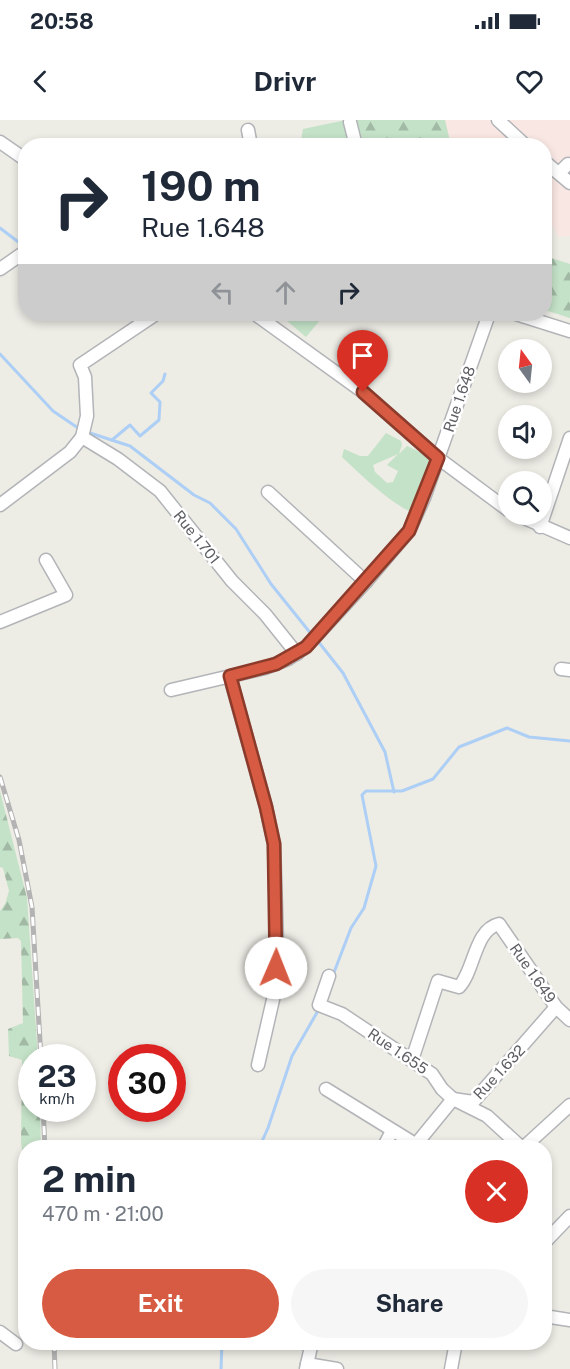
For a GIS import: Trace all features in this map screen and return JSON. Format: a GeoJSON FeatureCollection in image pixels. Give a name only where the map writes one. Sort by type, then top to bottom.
{"type":"FeatureCollection","features":[{"type":"Feature","properties":{"kind":"street"},"geometry":{"type":"LineString","coordinates":[[498,120],[517,138]]}},
{"type":"Feature","properties":{"kind":"street"},"geometry":{"type":"LineString","coordinates":[[350,122],[354,138]]}},
{"type":"Feature","properties":{"kind":"street"},"geometry":{"type":"LineString","coordinates":[[248,130],[250,138]]}},
{"type":"Feature","properties":{"kind":"street"},"geometry":{"type":"LineString","coordinates":[[0,142],[18,154]]}},
{"type":"Feature","properties":{"kind":"street"},"geometry":{"type":"LineString","coordinates":[[552,164],[564,169],[570,183]]}},
{"type":"Feature","properties":{"kind":"street"},"geometry":{"type":"LineString","coordinates":[[0,269],[18,256]]}},
{"type":"Feature","properties":{"kind":"street"},"geometry":{"type":"LineString","coordinates":[[0,505],[70,452],[83,433],[86,386],[80,365],[146,321]]}},
{"type":"Feature","properties":{"kind":"street"},"geometry":{"type":"LineString","coordinates":[[265,321],[363,392],[438,458],[498,503]]}},
{"type":"Feature","properties":{"kind":"street","name":"Rue 1.648"},"geometry":{"type":"LineString","coordinates":[[171,690],[265,668],[297,654],[366,582],[409,531],[438,458],[487,321]]}},
{"type":"Feature","properties":{"kind":"street"},"geometry":{"type":"LineString","coordinates":[[538,321],[570,331]]}},
{"type":"Feature","properties":{"kind":"street","name":"Rue 1.701"},"geometry":{"type":"LineString","coordinates":[[83,433],[160,492],[232,581],[265,614],[297,654]]}},
{"type":"Feature","properties":{"kind":"street"},"geometry":{"type":"LineString","coordinates":[[540,527],[570,438]]}},
{"type":"Feature","properties":{"kind":"street"},"geometry":{"type":"LineString","coordinates":[[268,492],[366,582]]}},
{"type":"Feature","properties":{"kind":"street"},"geometry":{"type":"LineString","coordinates":[[536,525],[570,538]]}},
{"type":"Feature","properties":{"kind":"street"},"geometry":{"type":"LineString","coordinates":[[0,622],[66,595],[46,560]]}},
{"type":"Feature","properties":{"kind":"street"},"geometry":{"type":"LineString","coordinates":[[230,676],[274,844],[277,945],[275,991],[258,1065]]}},
{"type":"Feature","properties":{"kind":"street","name":"Rue 1.649"},"geometry":{"type":"LineString","coordinates":[[412,1060],[438,981],[459,987],[467,978],[478,943],[492,926],[499,924],[556,1007],[570,1020]]}},
{"type":"Feature","properties":{"kind":"street","name":"Rue 1.655"},"geometry":{"type":"LineString","coordinates":[[329,976],[319,1005],[342,1014],[412,1060],[432,1074],[442,1089],[453,1099],[487,1116],[514,1140]]}},
{"type":"Feature","properties":{"kind":"street","name":"Rue 1.632"},"geometry":{"type":"LineString","coordinates":[[419,1140],[453,1099],[474,1102],[556,1007]]}},
{"type":"Feature","properties":{"kind":"street"},"geometry":{"type":"LineString","coordinates":[[326,1089],[405,1140]]}},
{"type":"Feature","properties":{"kind":"street"},"geometry":{"type":"LineString","coordinates":[[532,1140],[570,1105]]}},
{"type":"Feature","properties":{"kind":"street"},"geometry":{"type":"LineString","coordinates":[[387,1140],[392,1131]]}},
{"type":"Feature","properties":{"kind":"street"},"geometry":{"type":"LineString","coordinates":[[552,1235],[570,1216]]}},
{"type":"Feature","properties":{"kind":"street"},"geometry":{"type":"LineString","coordinates":[[552,1317],[570,1320]]}},
{"type":"Feature","properties":{"kind":"street"},"geometry":{"type":"LineString","coordinates":[[0,1332],[16,1344]]}},
{"type":"Feature","properties":{"kind":"street"},"geometry":{"type":"LineString","coordinates":[[310,1350],[306,1366],[337,1369]]}},
{"type":"Feature","properties":{"kind":"street"},"geometry":{"type":"LineString","coordinates":[[451,1369],[455,1350]]}},
{"type":"Feature","properties":{"kind":"shaded area"},"geometry":{"type":"Polygon","coordinates":[[[408,120],[570,120],[570,236],[558,237],[552,225],[552,138],[412,138],[408,120]]]}},
{"type":"Feature","properties":{"kind":"green space"},"geometry":{"type":"Polygon","coordinates":[[[346,120],[350,138],[302,138],[303,129],[346,120]]]}},
{"type":"Feature","properties":{"kind":"green space"},"geometry":{"type":"Polygon","coordinates":[[[356,120],[445,120],[449,138],[360,138],[356,120]]]}},
{"type":"Feature","properties":{"kind":"green space"},"geometry":{"type":"Polygon","coordinates":[[[552,258],[570,264],[570,318],[552,312],[552,258]]]}},
{"type":"Feature","properties":{"kind":"green space"},"geometry":{"type":"Polygon","coordinates":[[[287,321],[319,321],[306,337],[287,321]]]}},
{"type":"Feature","properties":{"kind":"green space"},"geometry":{"type":"Polygon","coordinates":[[[386,433],[401,441],[399,454],[407,446],[427,458],[432,472],[411,512],[384,495],[342,457],[344,449],[360,456],[368,456],[386,433]],[[398,454],[373,465],[375,472],[387,483],[393,482],[398,471],[387,465],[398,454]]]}},
{"type":"Feature","properties":{"kind":"green space"},"geometry":{"type":"Polygon","coordinates":[[[0,791],[27,898],[37,1044],[18,1044],[18,1059],[9,1056],[8,1029],[23,1023],[21,941],[18,938],[0,939],[0,911],[9,891],[3,868],[0,867],[0,791]]]}},
{"type":"Feature","properties":{"kind":"green space"},"geometry":{"type":"Polygon","coordinates":[[[21,1122],[40,1122],[41,1140],[21,1140],[21,1122]]]}},
{"type":"Feature","properties":{"kind":"waterway"},"geometry":{"type":"LineString","coordinates":[[0,228],[18,242]]}},
{"type":"Feature","properties":{"kind":"waterway"},"geometry":{"type":"LineString","coordinates":[[0,354],[53,411],[81,430]]}},
{"type":"Feature","properties":{"kind":"waterway"},"geometry":{"type":"LineString","coordinates":[[112,440],[130,425],[140,436],[159,420],[160,402],[151,393],[163,381],[165,374]]}},
{"type":"Feature","properties":{"kind":"waterway"},"geometry":{"type":"LineString","coordinates":[[87,432],[130,446],[194,495],[210,503],[236,529],[271,584],[312,635]]}},
{"type":"Feature","properties":{"kind":"waterway"},"geometry":{"type":"LineString","coordinates":[[317,640],[343,673],[385,752],[394,792]]}},
{"type":"Feature","properties":{"kind":"waterway"},"geometry":{"type":"LineString","coordinates":[[333,975],[351,928],[364,908],[376,866],[362,795],[366,791],[402,791],[433,779],[459,747],[507,728],[529,737],[570,741]]}},
{"type":"Feature","properties":{"kind":"waterway"},"geometry":{"type":"LineString","coordinates":[[263,1140],[292,1056],[319,1009]]}},
{"type":"Feature","properties":{"kind":"waterway"},"geometry":{"type":"LineString","coordinates":[[221,1369],[222,1350]]}},
{"type":"Feature","properties":{"kind":"railway"},"geometry":{"type":"LineString","coordinates":[[0,777],[19,840],[32,907],[40,1044]]}},
{"type":"Feature","properties":{"kind":"railway"},"geometry":{"type":"LineString","coordinates":[[44,1122],[45,1140]]}},
{"type":"Feature","properties":{"kind":"railway"},"geometry":{"type":"LineString","coordinates":[[54,1350],[55,1369]]}},
{"type":"Feature","properties":{"kind":"route"},"geometry":{"type":"LineString","coordinates":[[276,968],[274,844],[230,676],[276,664],[306,647],[409,531],[438,458],[363,392]]}}]}
